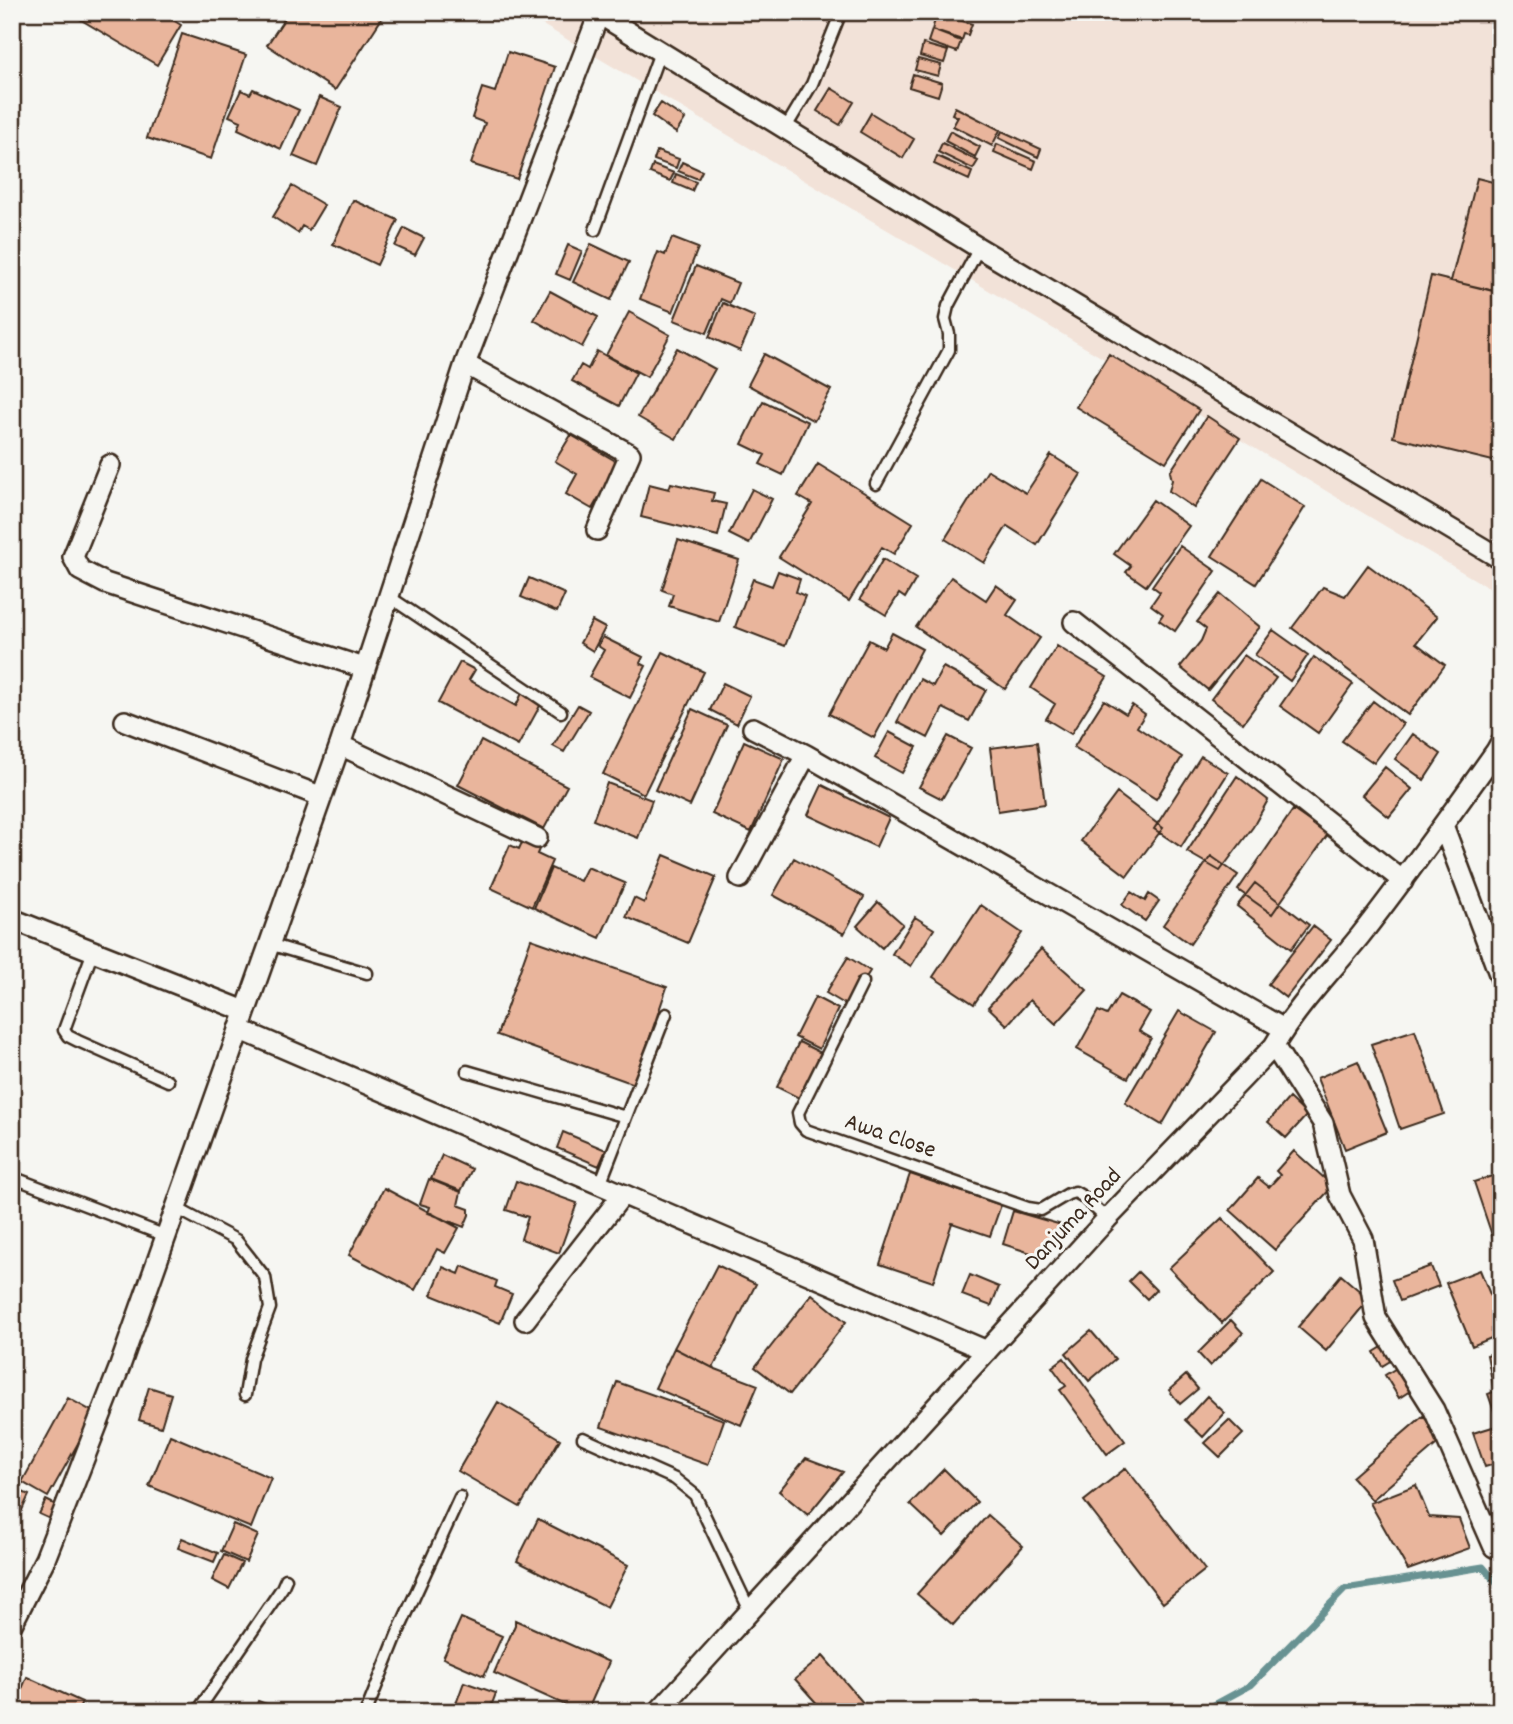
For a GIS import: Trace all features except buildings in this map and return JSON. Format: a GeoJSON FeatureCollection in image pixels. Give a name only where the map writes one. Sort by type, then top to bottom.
{"type":"FeatureCollection","features":[{"type":"Feature","properties":{"kind":"street"},"geometry":{"type":"LineString","coordinates":[[12,1624],[45,1559],[120,1366],[340,744],[465,364],[597,13],[979,248],[1501,559]]}},
{"type":"Feature","properties":{"kind":"street"},"geometry":{"type":"LineString","coordinates":[[465,364],[630,454],[597,530]]}},
{"type":"Feature","properties":{"kind":"street"},"geometry":{"type":"LineString","coordinates":[[110,465],[73,557],[80,570],[105,583],[364,668]]}},
{"type":"Feature","properties":{"kind":"street"},"geometry":{"type":"LineString","coordinates":[[1074,622],[1403,881]]}},
{"type":"Feature","properties":{"kind":"street"},"geometry":{"type":"LineString","coordinates":[[125,721],[320,796]]}},
{"type":"Feature","properties":{"kind":"street"},"geometry":{"type":"LineString","coordinates":[[753,728],[806,755],[1279,1037],[1323,1123],[1340,1195],[1363,1239],[1376,1318],[1434,1410],[1494,1547]]}},
{"type":"Feature","properties":{"kind":"street","name":"Danjuma Road"},"geometry":{"type":"LineString","coordinates":[[658,1712],[1107,1220],[1279,1037],[1403,881],[1501,742]]}},
{"type":"Feature","properties":{"kind":"street"},"geometry":{"type":"LineString","coordinates":[[340,744],[537,838]]}},
{"type":"Feature","properties":{"kind":"street"},"geometry":{"type":"LineString","coordinates":[[740,878],[806,755]]}},
{"type":"Feature","properties":{"kind":"street"},"geometry":{"type":"LineString","coordinates":[[1443,825],[1501,979]]}},
{"type":"Feature","properties":{"kind":"street"},"geometry":{"type":"LineString","coordinates":[[12,919],[93,951],[600,1184],[987,1351]]}},
{"type":"Feature","properties":{"kind":"street"},"geometry":{"type":"LineString","coordinates":[[525,1320],[623,1194]]}},
{"type":"Feature","properties":{"kind":"lane"},"geometry":{"type":"LineString","coordinates":[[785,129],[812,83],[841,12]]}},
{"type":"Feature","properties":{"kind":"lane"},"geometry":{"type":"LineString","coordinates":[[595,230],[660,52]]}},
{"type":"Feature","properties":{"kind":"lane"},"geometry":{"type":"LineString","coordinates":[[876,484],[949,349],[945,319],[948,306],[979,248]]}},
{"type":"Feature","properties":{"kind":"lane"},"geometry":{"type":"LineString","coordinates":[[388,596],[561,712]]}},
{"type":"Feature","properties":{"kind":"lane"},"geometry":{"type":"LineString","coordinates":[[269,944],[367,973]]}},
{"type":"Feature","properties":{"kind":"lane"},"geometry":{"type":"LineString","coordinates":[[93,951],[64,1030],[68,1036],[78,1041],[168,1081]]}},
{"type":"Feature","properties":{"kind":"lane","name":"Awa Close"},"geometry":{"type":"LineString","coordinates":[[863,982],[797,1113],[806,1130],[1028,1208],[1041,1210],[1075,1192],[1107,1220]]}},
{"type":"Feature","properties":{"kind":"lane"},"geometry":{"type":"LineString","coordinates":[[600,1184],[666,1014]]}},
{"type":"Feature","properties":{"kind":"lane"},"geometry":{"type":"LineString","coordinates":[[467,1071],[626,1117]]}},
{"type":"Feature","properties":{"kind":"lane"},"geometry":{"type":"LineString","coordinates":[[12,1177],[166,1236]]}},
{"type":"Feature","properties":{"kind":"lane"},"geometry":{"type":"LineString","coordinates":[[176,1208],[236,1240],[265,1277],[270,1308],[251,1359],[246,1395]]}},
{"type":"Feature","properties":{"kind":"lane"},"geometry":{"type":"LineString","coordinates":[[583,1438],[675,1479],[695,1495],[750,1612]]}},
{"type":"Feature","properties":{"kind":"lane"},"geometry":{"type":"LineString","coordinates":[[366,1712],[398,1630],[460,1497]]}},
{"type":"Feature","properties":{"kind":"lane"},"geometry":{"type":"LineString","coordinates":[[197,1712],[286,1579]]}},
{"type":"Feature","properties":{"kind":"shaded area"},"geometry":{"type":"Polygon","coordinates":[[[521,12],[1501,12],[1501,595],[521,12]]]}},
{"type":"Feature","properties":{"kind":"waterway"},"geometry":{"type":"LineString","coordinates":[[1201,1712],[1251,1685],[1345,1589],[1483,1567],[1501,1588]]}}]}
